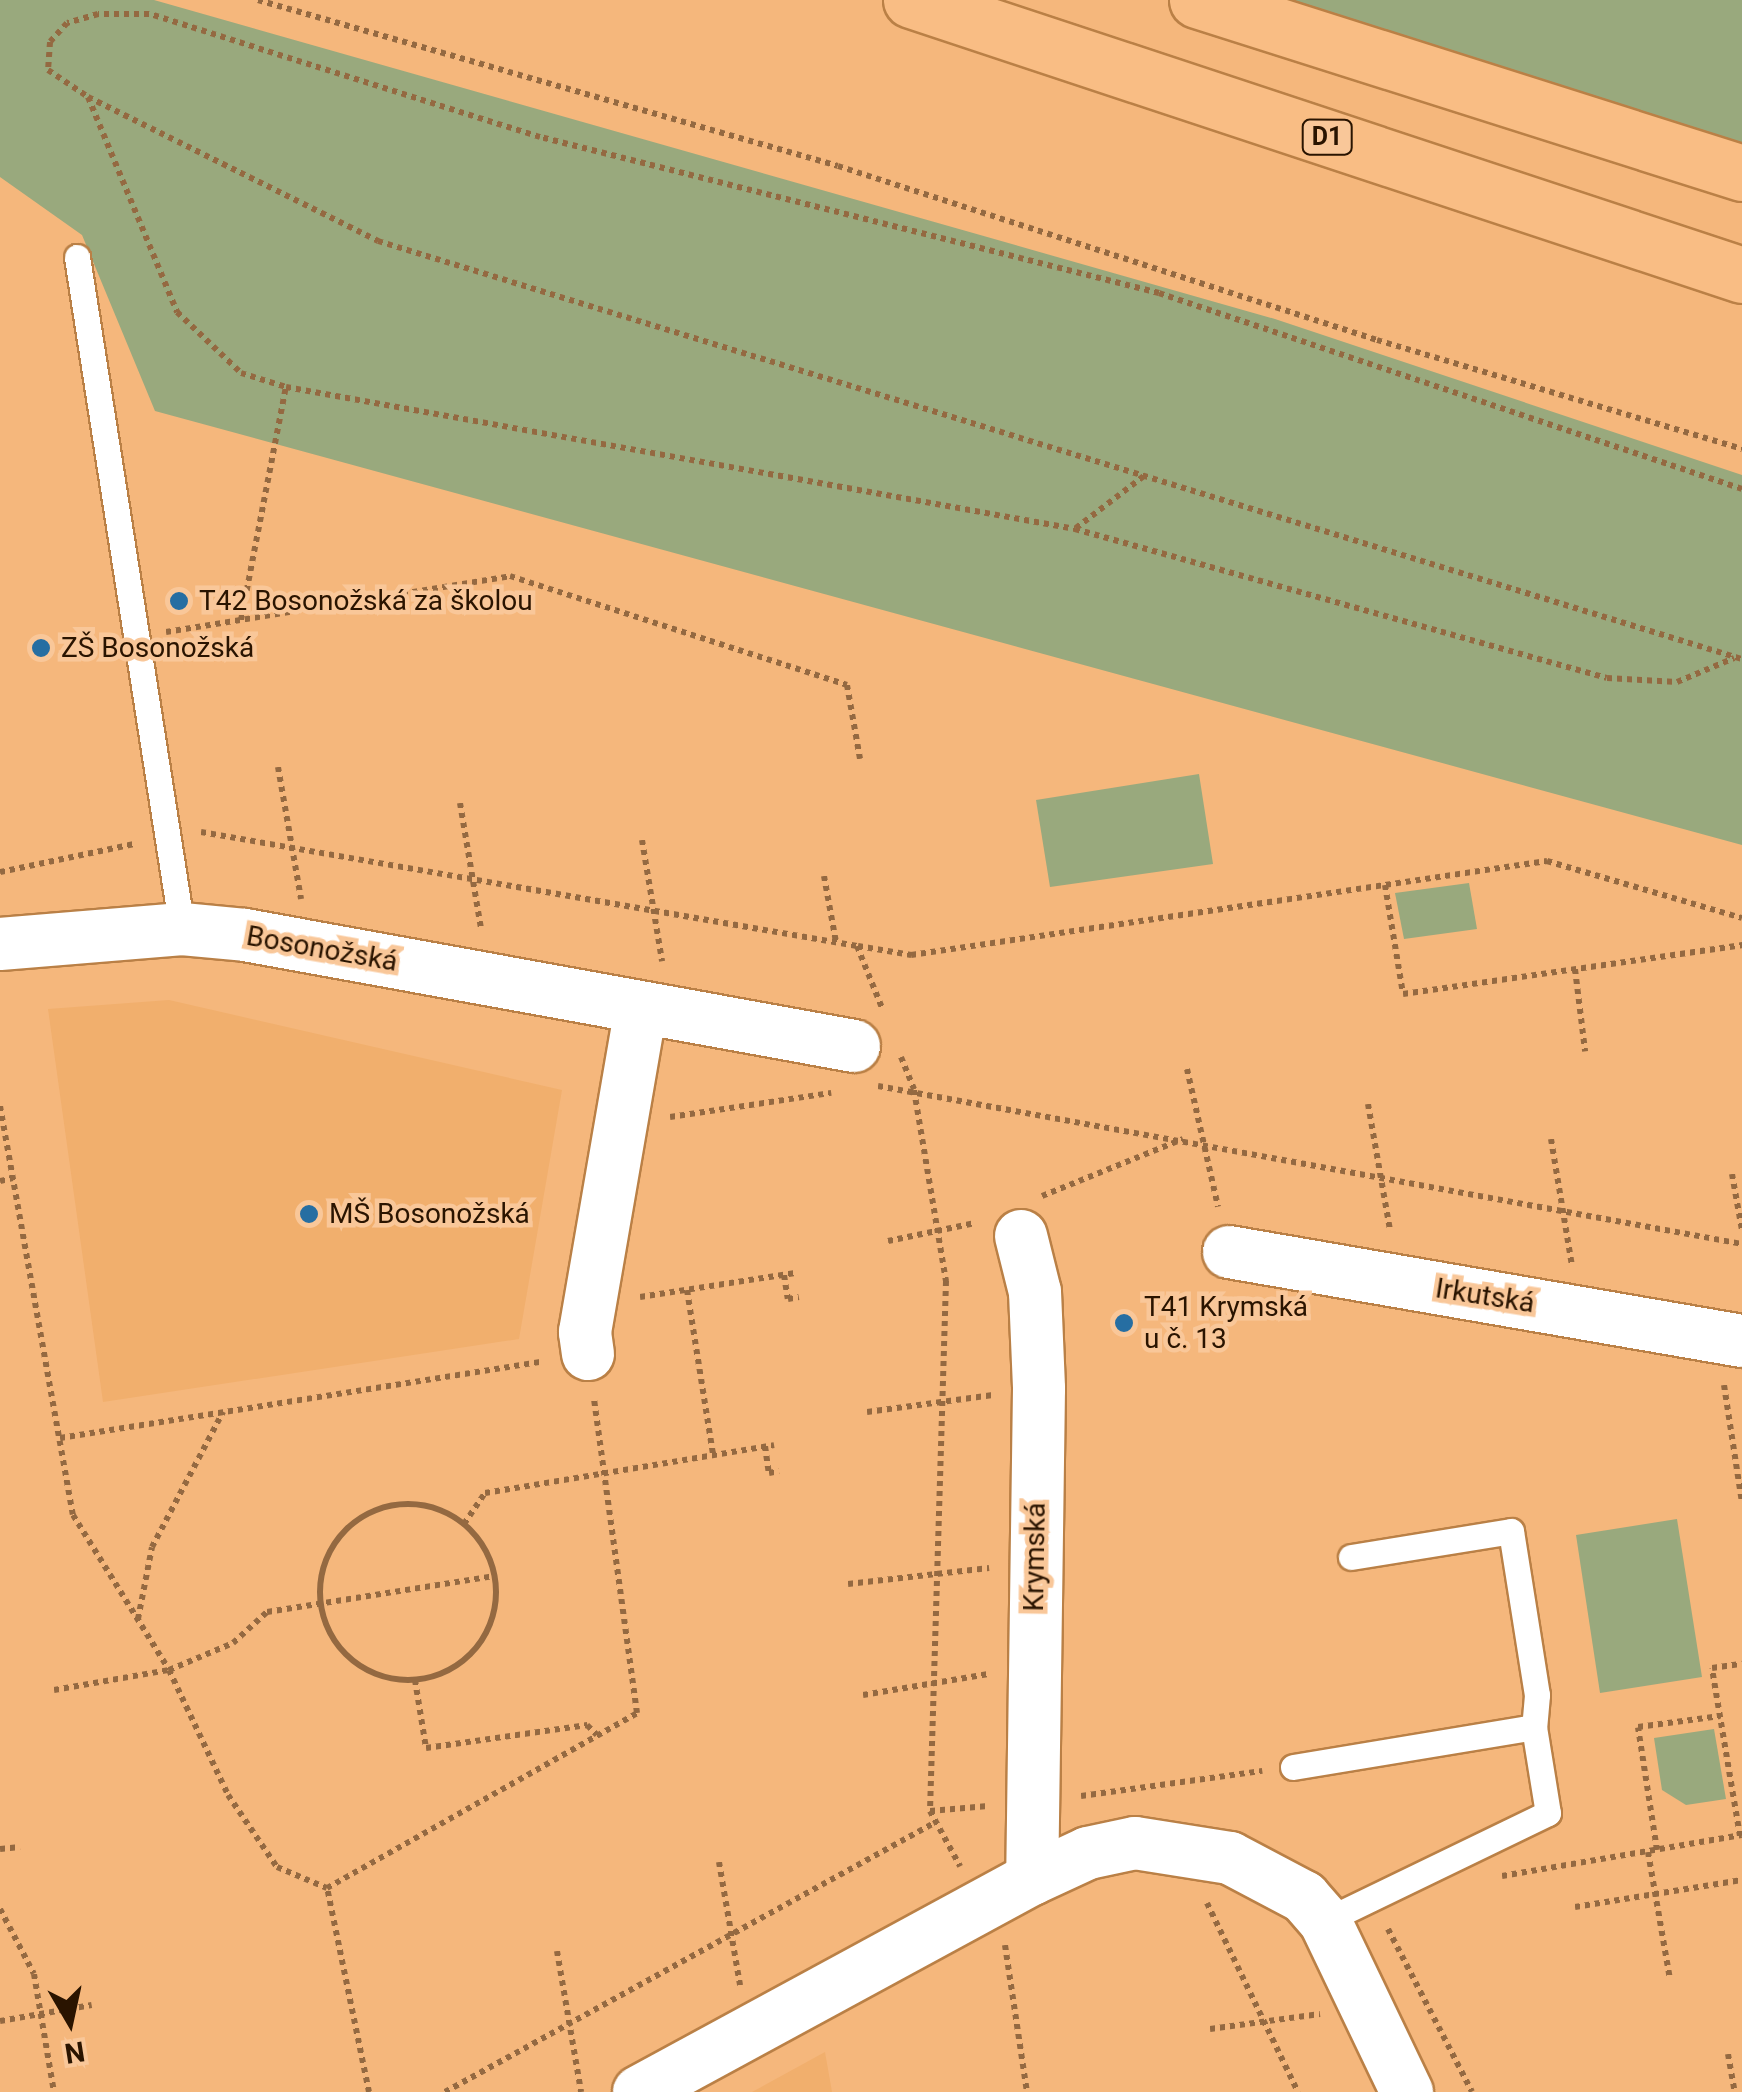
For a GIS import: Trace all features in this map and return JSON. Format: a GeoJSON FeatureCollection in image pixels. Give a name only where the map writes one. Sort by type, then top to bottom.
{"type":"FeatureCollection","features":[{"type":"Feature","properties":{"kind":"highway","name":"D1"},"geometry":{"type":"LineString","coordinates":[[911,0],[1742,275]]}},
{"type":"Feature","properties":{"kind":"highway"},"geometry":{"type":"LineString","coordinates":[[1197,0],[1742,173]]}},
{"type":"Feature","properties":{"kind":"street","name":"Bosonožská"},"geometry":{"type":"LineString","coordinates":[[0,944],[182,929],[307,945],[655,1010],[868,1059]]}},
{"type":"Feature","properties":{"kind":"street"},"geometry":{"type":"LineString","coordinates":[[588,1354],[585,1332],[655,1010]]}},
{"type":"Feature","properties":{"kind":"street","name":"Krymská"},"geometry":{"type":"LineString","coordinates":[[1022,1236],[1035,1292],[1039,1388],[1032,1879]]}},
{"type":"Feature","properties":{"kind":"street","name":"Irkutská"},"geometry":{"type":"LineString","coordinates":[[1229,1252],[1578,1312],[1732,1359]]}},
{"type":"Feature","properties":{"kind":"street"},"geometry":{"type":"LineString","coordinates":[[638,2092],[1032,1879],[1088,1853],[1135,1843],[1180,1846],[1273,1876],[1346,1910],[1366,2009],[1406,2092]]}},
{"type":"Feature","properties":{"kind":"lane"},"geometry":{"type":"LineString","coordinates":[[78,257],[182,929]]}},
{"type":"Feature","properties":{"kind":"lane"},"geometry":{"type":"LineString","coordinates":[[1346,1910],[1548,1812],[1534,1727],[1537,1694],[1511,1532],[1351,1558]]}},
{"type":"Feature","properties":{"kind":"lane"},"geometry":{"type":"LineString","coordinates":[[1293,1767],[1534,1727]]}},
{"type":"Feature","properties":{"kind":"path"},"geometry":{"type":"LineString","coordinates":[[258,0],[838,166],[1377,340],[1742,449]]}},
{"type":"Feature","properties":{"kind":"path"},"geometry":{"type":"LineString","coordinates":[[1739,658],[378,241],[88,97],[48,70],[50,42],[67,23],[149,14],[540,137],[1159,293],[1742,489]]}},
{"type":"Feature","properties":{"kind":"path"},"geometry":{"type":"LineString","coordinates":[[88,97],[177,312],[242,373],[286,387],[1076,529],[1608,678],[1676,682],[1739,658]]}},
{"type":"Feature","properties":{"kind":"path"},"geometry":{"type":"LineString","coordinates":[[241,620],[286,387]]}},
{"type":"Feature","properties":{"kind":"path"},"geometry":{"type":"LineString","coordinates":[[1076,529],[1146,474]]}},
{"type":"Feature","properties":{"kind":"path"},"geometry":{"type":"LineString","coordinates":[[136,636],[510,576],[847,685],[860,759]]}},
{"type":"Feature","properties":{"kind":"path"},"geometry":{"type":"LineString","coordinates":[[278,767],[307,945]]}},
{"type":"Feature","properties":{"kind":"path"},"geometry":{"type":"LineString","coordinates":[[460,803],[487,980]]}},
{"type":"Feature","properties":{"kind":"path"},"geometry":{"type":"LineString","coordinates":[[180,835],[198,832],[293,844],[911,955],[1547,860],[1742,918]]}},
{"type":"Feature","properties":{"kind":"path"},"geometry":{"type":"LineString","coordinates":[[0,872],[154,839]]}},
{"type":"Feature","properties":{"kind":"path"},"geometry":{"type":"LineString","coordinates":[[642,840],[654,910],[655,1010]]}},
{"type":"Feature","properties":{"kind":"path"},"geometry":{"type":"LineString","coordinates":[[824,876],[836,942]]}},
{"type":"Feature","properties":{"kind":"path"},"geometry":{"type":"LineString","coordinates":[[1386,885],[1403,994],[1742,945]]}},
{"type":"Feature","properties":{"kind":"path"},"geometry":{"type":"LineString","coordinates":[[857,946],[868,1059]]}},
{"type":"Feature","properties":{"kind":"path"},"geometry":{"type":"LineString","coordinates":[[1575,969],[1585,1050]]}},
{"type":"Feature","properties":{"kind":"path"},"geometry":{"type":"LineString","coordinates":[[868,1059],[914,1090],[946,1281],[930,1811],[963,1872]]}},
{"type":"Feature","properties":{"kind":"path"},"geometry":{"type":"LineString","coordinates":[[656,1119],[868,1059],[914,1090],[1742,1244]]}},
{"type":"Feature","properties":{"kind":"path"},"geometry":{"type":"LineString","coordinates":[[1186,1068],[1229,1252]]}},
{"type":"Feature","properties":{"kind":"path"},"geometry":{"type":"LineString","coordinates":[[1368,1104],[1396,1281]]}},
{"type":"Feature","properties":{"kind":"path"},"geometry":{"type":"LineString","coordinates":[[0,1106],[73,1515],[169,1670],[228,1794],[276,1867],[327,1888]]}},
{"type":"Feature","properties":{"kind":"path"},"geometry":{"type":"LineString","coordinates":[[1551,1139],[1578,1312]]}},
{"type":"Feature","properties":{"kind":"path"},"geometry":{"type":"LineString","coordinates":[[1732,1174],[1742,1230]]}},
{"type":"Feature","properties":{"kind":"path"},"geometry":{"type":"LineString","coordinates":[[0,1181],[13,1178]]}},
{"type":"Feature","properties":{"kind":"path"},"geometry":{"type":"LineString","coordinates":[[888,1241],[906,1238]]}},
{"type":"Feature","properties":{"kind":"path"},"geometry":{"type":"LineString","coordinates":[[624,1300],[796,1273]]}},
{"type":"Feature","properties":{"kind":"path"},"geometry":{"type":"LineString","coordinates":[[784,1275],[788,1299],[799,1297]]}},
{"type":"Feature","properties":{"kind":"path"},"geometry":{"type":"LineString","coordinates":[[688,1290],[714,1454]]}},
{"type":"Feature","properties":{"kind":"path"},"geometry":{"type":"LineString","coordinates":[[60,1438],[588,1354],[638,1713],[327,1888]]}},
{"type":"Feature","properties":{"kind":"path"},"geometry":{"type":"LineString","coordinates":[[1732,1359],[1728,1409],[1742,1503]]}},
{"type":"Feature","properties":{"kind":"path"},"geometry":{"type":"LineString","coordinates":[[867,1412],[1039,1388]]}},
{"type":"Feature","properties":{"kind":"path"},"geometry":{"type":"LineString","coordinates":[[1728,1409],[1742,1410]]}},
{"type":"Feature","properties":{"kind":"path"},"geometry":{"type":"LineString","coordinates":[[138,1620],[152,1547],[224,1412]]}},
{"type":"Feature","properties":{"kind":"path"},"geometry":{"type":"LineString","coordinates":[[464,1524],[485,1493],[604,1472],[769,1446],[769,1473],[779,1471]]}},
{"type":"Feature","properties":{"kind":"path"},"geometry":{"type":"LineString","coordinates":[[422,1504],[464,1524],[489,1555],[494,1576],[494,1612],[483,1640],[464,1661],[415,1680],[380,1676],[354,1663],[334,1642],[321,1603],[326,1557],[364,1514],[422,1504]]}},
{"type":"Feature","properties":{"kind":"path"},"geometry":{"type":"LineString","coordinates":[[848,1584],[1035,1562]]}},
{"type":"Feature","properties":{"kind":"path"},"geometry":{"type":"LineString","coordinates":[[54,1690],[169,1670],[233,1643],[267,1612],[494,1576]]}},
{"type":"Feature","properties":{"kind":"path"},"geometry":{"type":"LineString","coordinates":[[1618,1856],[1741,1835],[1712,1668],[1742,1664]]}},
{"type":"Feature","properties":{"kind":"path"},"geometry":{"type":"LineString","coordinates":[[863,1695],[1034,1667]]}},
{"type":"Feature","properties":{"kind":"path"},"geometry":{"type":"LineString","coordinates":[[415,1680],[426,1748],[588,1725],[597,1735]]}},
{"type":"Feature","properties":{"kind":"path"},"geometry":{"type":"LineString","coordinates":[[1670,1979],[1656,1894],[1638,1728],[1720,1716]]}},
{"type":"Feature","properties":{"kind":"path"},"geometry":{"type":"LineString","coordinates":[[1068,1797],[1293,1767]]}},
{"type":"Feature","properties":{"kind":"path"},"geometry":{"type":"LineString","coordinates":[[930,1811],[1009,1805]]}},
{"type":"Feature","properties":{"kind":"path"},"geometry":{"type":"LineString","coordinates":[[444,2092],[934,1823]]}},
{"type":"Feature","properties":{"kind":"path"},"geometry":{"type":"LineString","coordinates":[[0,1849],[20,1847]]}},
{"type":"Feature","properties":{"kind":"path"},"geometry":{"type":"LineString","coordinates":[[719,1862],[749,2030]]}},
{"type":"Feature","properties":{"kind":"path"},"geometry":{"type":"LineString","coordinates":[[1574,1907],[1742,1880]]}},
{"type":"Feature","properties":{"kind":"path"},"geometry":{"type":"LineString","coordinates":[[327,1888],[369,2092]]}},
{"type":"Feature","properties":{"kind":"path"},"geometry":{"type":"LineString","coordinates":[[1206,1900],[1298,2092]]}},
{"type":"Feature","properties":{"kind":"path"},"geometry":{"type":"LineString","coordinates":[[0,1909],[30,1963],[54,2092]]}},
{"type":"Feature","properties":{"kind":"path"},"geometry":{"type":"LineString","coordinates":[[1346,1910],[1472,2092]]}},
{"type":"Feature","properties":{"kind":"path"},"geometry":{"type":"LineString","coordinates":[[1003,1932],[1027,2092]]}},
{"type":"Feature","properties":{"kind":"path"},"geometry":{"type":"LineString","coordinates":[[557,1951],[582,2092]]}},
{"type":"Feature","properties":{"kind":"path"},"geometry":{"type":"LineString","coordinates":[[0,2021],[92,2005]]}},
{"type":"Feature","properties":{"kind":"path"},"geometry":{"type":"LineString","coordinates":[[1210,2029],[1366,2009]]}},
{"type":"Feature","properties":{"kind":"path"},"geometry":{"type":"LineString","coordinates":[[1728,2054],[1734,2092]]}},
{"type":"Feature","properties":{"kind":"shaded area","name":"MŠ Bosonožská"},"geometry":{"type":"Polygon","coordinates":[[[169,1000],[562,1090],[519,1339],[103,1402],[48,1009],[169,1000]]]}},
{"type":"Feature","properties":{"kind":"shaded area"},"geometry":{"type":"Polygon","coordinates":[[[825,2052],[832,2092],[752,2092],[825,2052]]]}},
{"type":"Feature","properties":{"kind":"green space"},"geometry":{"type":"Polygon","coordinates":[[[0,0],[154,0],[1275,319],[1742,475],[1742,845],[155,411],[82,235],[0,177],[0,0]]]}},
{"type":"Feature","properties":{"kind":"green space"},"geometry":{"type":"Polygon","coordinates":[[[1197,0],[1742,0],[1742,173],[1197,0]]]}},
{"type":"Feature","properties":{"kind":"green space"},"geometry":{"type":"Polygon","coordinates":[[[1199,774],[1213,864],[1050,887],[1036,800],[1199,774]]]}},
{"type":"Feature","properties":{"kind":"green space"},"geometry":{"type":"Polygon","coordinates":[[[1469,883],[1477,929],[1404,939],[1395,893],[1469,883]]]}},
{"type":"Feature","properties":{"kind":"green space"},"geometry":{"type":"Polygon","coordinates":[[[1677,1519],[1702,1677],[1600,1693],[1576,1535],[1677,1519]]]}},
{"type":"Feature","properties":{"kind":"green space"},"geometry":{"type":"Polygon","coordinates":[[[1714,1729],[1726,1799],[1686,1805],[1662,1790],[1654,1738],[1714,1729]]]}},
{"type":"Feature","properties":{"kind":"place","name":"T42 Bosonožská za školou"},"geometry":{"type":"Point","coordinates":[179,601]}},
{"type":"Feature","properties":{"kind":"place","name":"ZŠ Bosonožská"},"geometry":{"type":"Point","coordinates":[41,648]}},
{"type":"Feature","properties":{"kind":"place","name":"MŠ Bosonožská"},"geometry":{"type":"Point","coordinates":[309,1214]}},
{"type":"Feature","properties":{"kind":"place","name":"T41 Krymská u č. 13"},"geometry":{"type":"Point","coordinates":[1124,1323]}}]}
